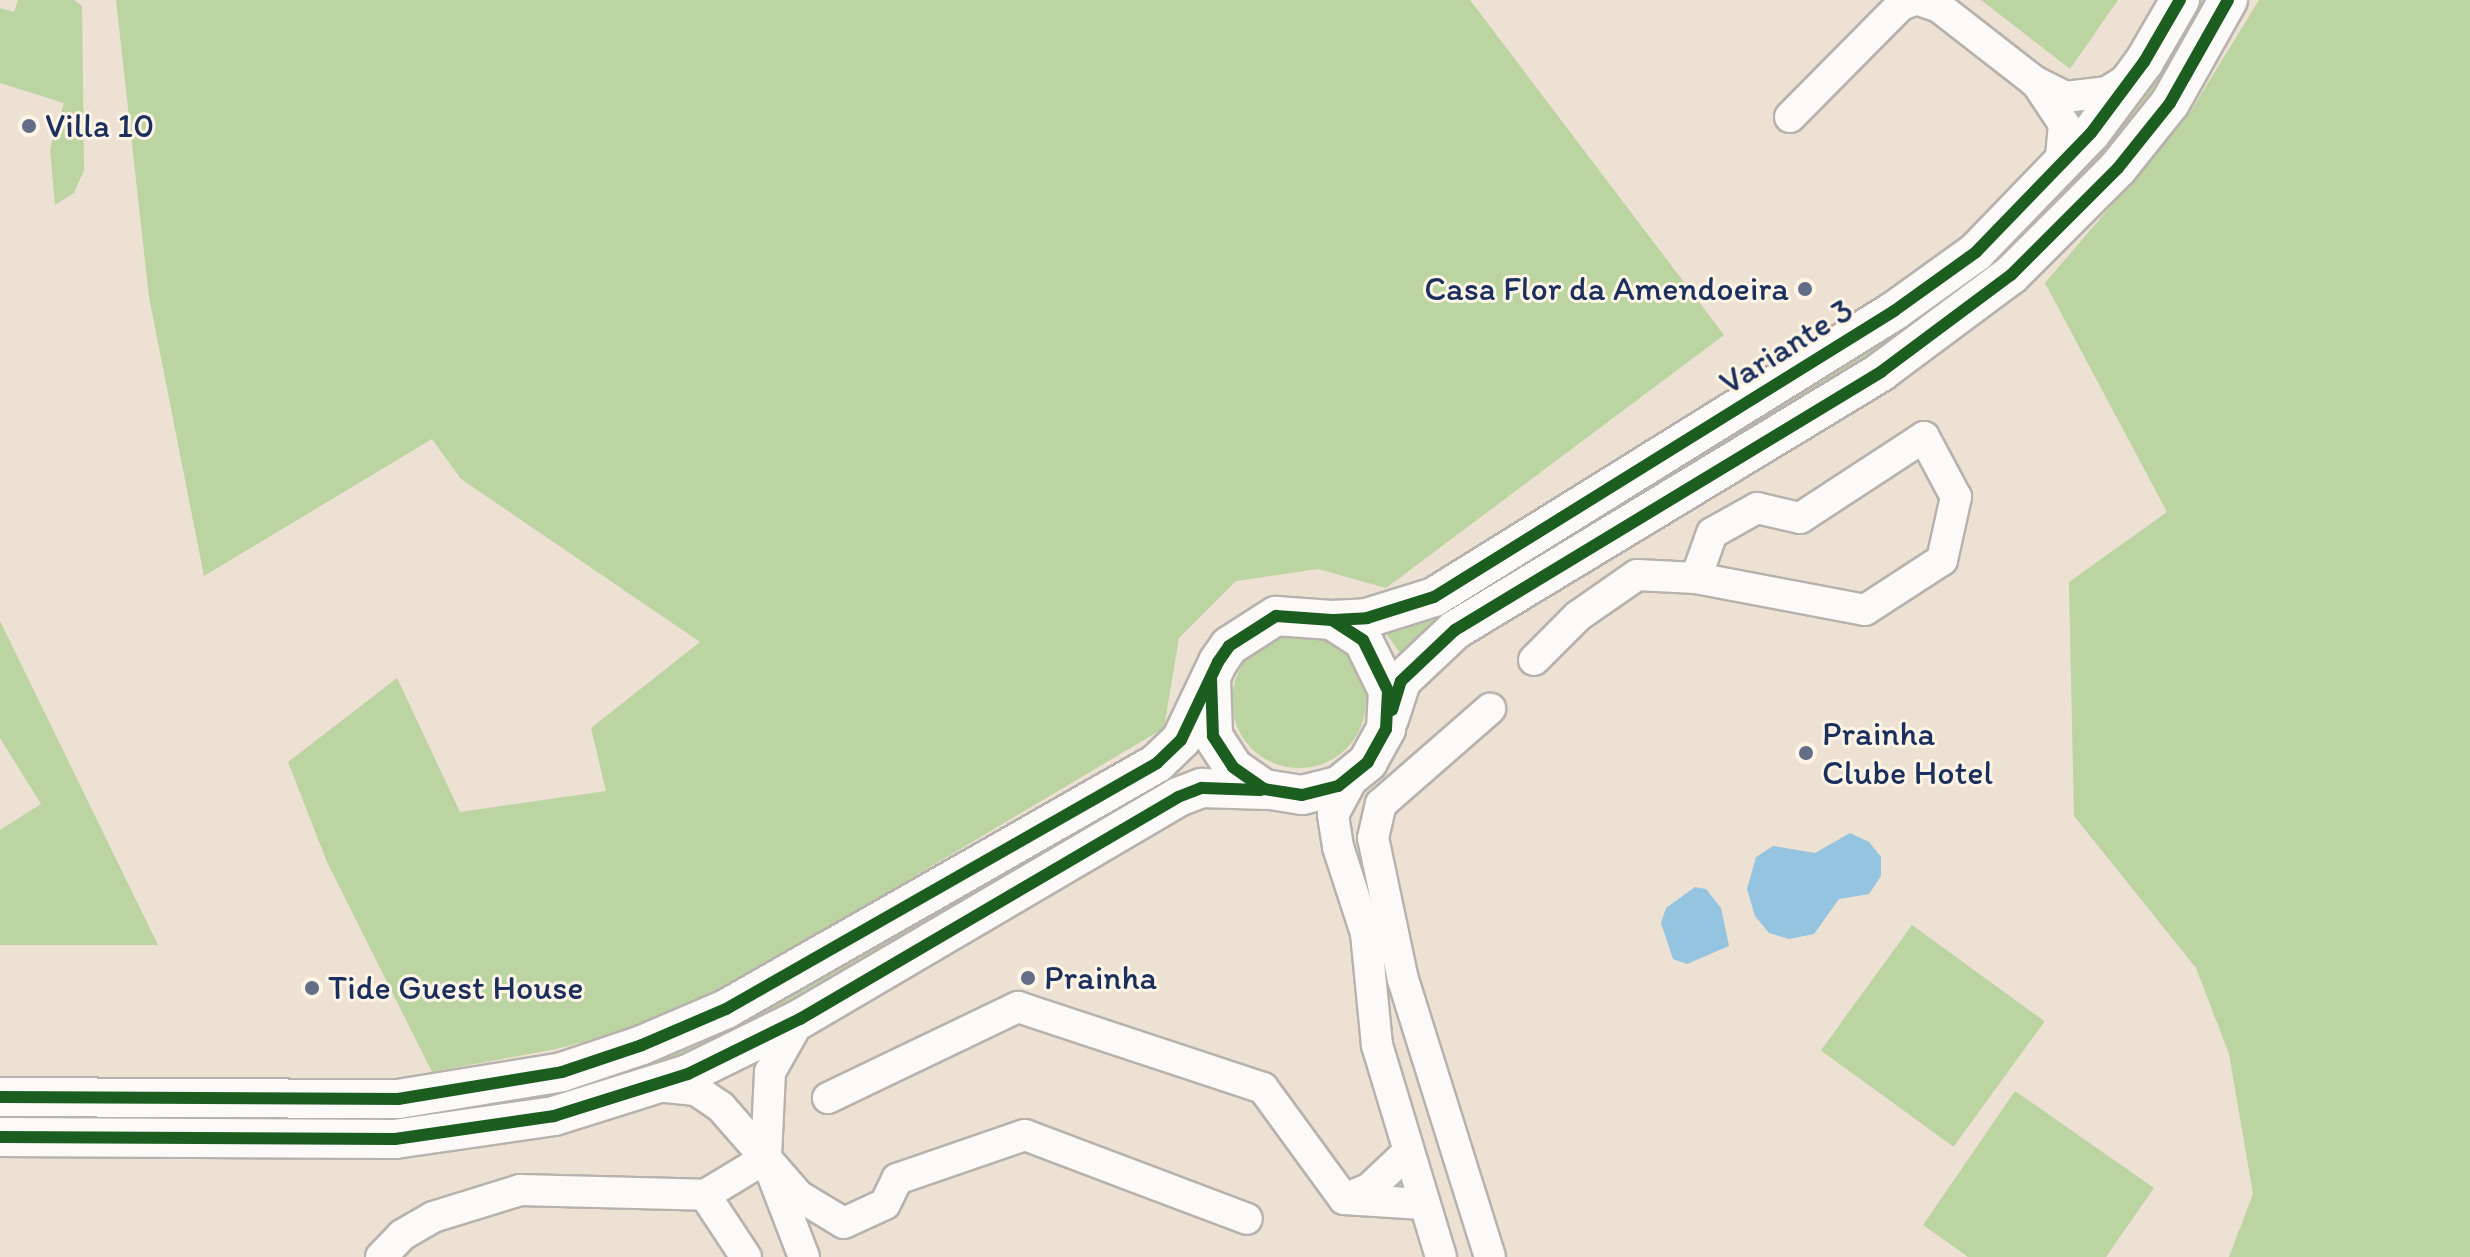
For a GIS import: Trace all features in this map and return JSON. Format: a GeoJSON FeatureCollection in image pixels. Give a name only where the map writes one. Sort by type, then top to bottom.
{"type":"FeatureCollection","features":[{"type":"Feature","properties":{"kind":"main road","name":"Variante 3"},"geometry":{"type":"LineString","coordinates":[[1332,620],[1367,618],[1434,597],[1770,390],[1976,252],[2060,168],[2135,74],[2180,0]]}},
{"type":"Feature","properties":{"kind":"main road","name":"Variante 3"},"geometry":{"type":"LineString","coordinates":[[1386,729],[1401,681],[1455,630],[1882,371],[2011,275],[2118,168],[2170,103],[2228,0]]}},
{"type":"Feature","properties":{"kind":"main road"},"geometry":{"type":"LineString","coordinates":[[0,1097],[398,1099],[562,1072],[642,1045],[726,1009],[1157,763],[1181,740],[1229,646],[1258,623],[1295,613],[1332,620],[1363,640],[1375,656],[1388,691],[1386,729],[1354,776],[1287,793],[1202,788],[1178,797],[800,1019],[688,1074],[554,1116],[395,1139],[0,1137]]}},
{"type":"Feature","properties":{"kind":"main road"},"geometry":{"type":"LineString","coordinates":[[1211,679],[1208,717],[1221,753],[1248,780],[1287,793]]}},
{"type":"Feature","properties":{"kind":"street"},"geometry":{"type":"LineString","coordinates":[[1790,117],[1901,5],[1917,0],[1939,7],[2034,81],[2056,105],[2064,124],[2060,168]]}},
{"type":"Feature","properties":{"kind":"street"},"geometry":{"type":"LineString","coordinates":[[2034,81],[2065,97],[2080,98],[2107,92],[2135,74]]}},
{"type":"Feature","properties":{"kind":"street"},"geometry":{"type":"LineString","coordinates":[[1534,660],[1578,616],[1637,575],[1696,578],[1865,610],[1942,560],[1956,497],[1924,437],[1800,518],[1757,508],[1712,533],[1696,578]]}},
{"type":"Feature","properties":{"kind":"street"},"geometry":{"type":"LineString","coordinates":[[1490,709],[1381,804],[1373,838],[1403,980],[1490,1257]]}},
{"type":"Feature","properties":{"kind":"street"},"geometry":{"type":"LineString","coordinates":[[1354,776],[1333,815],[1338,847],[1366,933],[1377,1045],[1406,1154],[1441,1257]]}},
{"type":"Feature","properties":{"kind":"street"},"geometry":{"type":"LineString","coordinates":[[1287,793],[1338,847]]}},
{"type":"Feature","properties":{"kind":"street"},"geometry":{"type":"LineString","coordinates":[[828,1098],[1018,1007],[1263,1088],[1344,1199]]}},
{"type":"Feature","properties":{"kind":"street"},"geometry":{"type":"LineString","coordinates":[[800,1019],[770,1072],[766,1158],[804,1257]]}},
{"type":"Feature","properties":{"kind":"street"},"geometry":{"type":"LineString","coordinates":[[650,1086],[696,1090],[721,1107],[799,1196],[844,1223],[885,1204],[897,1179],[1025,1135],[1247,1219]]}},
{"type":"Feature","properties":{"kind":"street"},"geometry":{"type":"LineString","coordinates":[[1344,1199],[1369,1189],[1406,1154]]}},
{"type":"Feature","properties":{"kind":"street"},"geometry":{"type":"LineString","coordinates":[[381,1257],[402,1235],[433,1217],[520,1190],[705,1195],[766,1158]]}},
{"type":"Feature","properties":{"kind":"street"},"geometry":{"type":"LineString","coordinates":[[705,1195],[746,1257]]}},
{"type":"Feature","properties":{"kind":"street"},"geometry":{"type":"LineString","coordinates":[[1344,1199],[1423,1204]]}},
{"type":"Feature","properties":{"kind":"green space"},"geometry":{"type":"Polygon","coordinates":[[[18,0],[74,0],[82,6],[84,170],[74,193],[55,205],[50,149],[64,103],[0,83],[0,8],[14,12],[18,0]]]}},
{"type":"Feature","properties":{"kind":"green space"},"geometry":{"type":"Polygon","coordinates":[[[116,0],[1470,0],[1724,335],[1386,588],[1318,569],[1236,581],[1179,638],[1164,728],[676,1018],[556,1049],[432,1072],[327,862],[288,762],[397,678],[460,812],[606,791],[591,728],[700,642],[461,479],[432,439],[204,576],[149,297],[116,0]]]}},
{"type":"Feature","properties":{"kind":"green space"},"geometry":{"type":"Polygon","coordinates":[[[1981,0],[2118,0],[2070,69],[1981,0]]]}},
{"type":"Feature","properties":{"kind":"green space"},"geometry":{"type":"Polygon","coordinates":[[[2197,0],[2210,0],[2147,103],[2105,156],[2007,256],[1888,345],[1462,608],[1456,598],[1885,334],[2197,0]]]}},
{"type":"Feature","properties":{"kind":"green space"},"geometry":{"type":"Polygon","coordinates":[[[2259,0],[2470,0],[2470,1257],[2229,1257],[2253,1194],[2229,1054],[2196,968],[2074,816],[2069,582],[2167,512],[2045,283],[2187,117],[2259,0]]]}},
{"type":"Feature","properties":{"kind":"green space"},"geometry":{"type":"Polygon","coordinates":[[[1430,614],[1434,624],[1415,638],[1403,657],[1385,632],[1430,614]]]}},
{"type":"Feature","properties":{"kind":"green space"},"geometry":{"type":"Polygon","coordinates":[[[0,621],[158,945],[0,945],[0,830],[41,804],[0,738],[0,621]]]}},
{"type":"Feature","properties":{"kind":"green space"},"geometry":{"type":"Polygon","coordinates":[[[1299,634],[1325,639],[1347,653],[1361,675],[1366,701],[1361,727],[1347,749],[1325,763],[1299,768],[1273,763],[1251,749],[1237,727],[1232,701],[1237,675],[1251,653],[1273,639],[1299,634]]]}},
{"type":"Feature","properties":{"kind":"green space"},"geometry":{"type":"Polygon","coordinates":[[[1133,792],[1140,802],[752,1025],[689,1054],[546,1100],[405,1121],[0,1124],[0,1111],[550,1087],[1133,792]]]}},
{"type":"Feature","properties":{"kind":"green space"},"geometry":{"type":"Polygon","coordinates":[[[1912,925],[2045,1021],[1954,1147],[1821,1050],[1912,925]]]}},
{"type":"Feature","properties":{"kind":"green space"},"geometry":{"type":"Polygon","coordinates":[[[2015,1091],[2154,1188],[2106,1257],[1968,1257],[1923,1225],[2015,1091]]]}},
{"type":"Feature","properties":{"kind":"water"},"geometry":{"type":"Polygon","coordinates":[[[1850,833],[1869,842],[1881,857],[1881,876],[1869,894],[1839,899],[1814,934],[1789,939],[1769,933],[1755,916],[1747,889],[1756,857],[1773,846],[1815,853],[1850,833]]]}},
{"type":"Feature","properties":{"kind":"water"},"geometry":{"type":"Polygon","coordinates":[[[1695,887],[1706,889],[1721,908],[1729,946],[1687,964],[1673,959],[1661,923],[1666,908],[1695,887]]]}},
{"type":"Feature","properties":{"kind":"cycle path"},"geometry":{"type":"LineString","coordinates":[[1334,620],[1367,618],[1434,597],[1894,311],[1976,252],[2091,133],[2144,62],[2180,0]]}},
{"type":"Feature","properties":{"kind":"cycle path"},"geometry":{"type":"LineString","coordinates":[[1392,710],[1401,681],[1455,630],[1882,371],[2011,275],[2118,168],[2170,103],[2228,0]]}},
{"type":"Feature","properties":{"kind":"cycle path"},"geometry":{"type":"LineString","coordinates":[[0,1097],[398,1099],[562,1072],[642,1045],[726,1009],[1157,763],[1181,740],[1218,662],[1229,646],[1276,616],[1332,620],[1363,640],[1388,691],[1386,729],[1368,762],[1338,786],[1302,795],[1264,789],[1233,767],[1213,736],[1211,679]]}},
{"type":"Feature","properties":{"kind":"cycle path"},"geometry":{"type":"LineString","coordinates":[[0,1137],[395,1139],[554,1116],[688,1074],[800,1019],[1178,797],[1202,788],[1261,790]]}},
{"type":"Feature","properties":{"kind":"place","name":"Villa 10"},"geometry":{"type":"Point","coordinates":[29,126]}},
{"type":"Feature","properties":{"kind":"place","name":"Casa Flor da Amendoeira"},"geometry":{"type":"Point","coordinates":[1805,289]}},
{"type":"Feature","properties":{"kind":"place","name":"Prainha Clube Hotel"},"geometry":{"type":"Point","coordinates":[1806,753]}},
{"type":"Feature","properties":{"kind":"place","name":"Prainha"},"geometry":{"type":"Point","coordinates":[1028,978]}},
{"type":"Feature","properties":{"kind":"place","name":"Tide Guest House"},"geometry":{"type":"Point","coordinates":[312,988]}}]}
